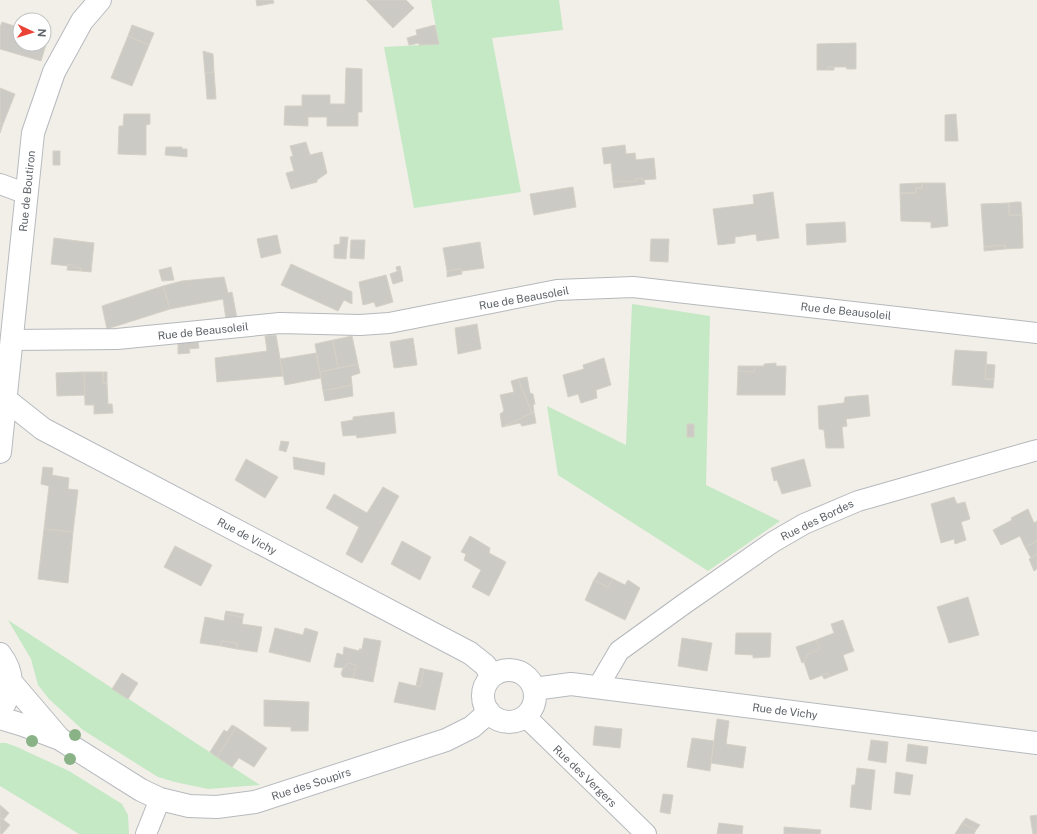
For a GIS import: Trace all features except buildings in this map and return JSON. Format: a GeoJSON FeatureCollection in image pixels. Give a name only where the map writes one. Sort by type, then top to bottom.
{"type":"FeatureCollection","features":[{"type":"Feature","properties":{"kind":"street","name":"Rue de Boutiron"},"geometry":{"type":"LineString","coordinates":[[0,452],[2,398],[11,340],[33,133],[54,72],[82,21],[100,0]]}},
{"type":"Feature","properties":{"kind":"street"},"geometry":{"type":"LineString","coordinates":[[0,184],[27,194]]}},
{"type":"Feature","properties":{"kind":"street","name":"Rue de Beausoleil"},"geometry":{"type":"LineString","coordinates":[[11,340],[117,339],[280,323],[360,325],[389,323],[557,290],[633,287],[1037,333]]}},
{"type":"Feature","properties":{"kind":"street","name":"Rue de Vichy"},"geometry":{"type":"LineString","coordinates":[[2,398],[43,429],[470,653],[485,665],[492,676]]}},
{"type":"Feature","properties":{"kind":"street","name":"Rue des Bordes"},"geometry":{"type":"LineString","coordinates":[[602,688],[602,680],[619,651],[773,542],[804,524],[858,501],[1037,450]]}},
{"type":"Feature","properties":{"kind":"street"},"geometry":{"type":"LineString","coordinates":[[0,654],[6,662],[12,682],[8,697],[0,710]]}},
{"type":"Feature","properties":{"kind":"street"},"geometry":{"type":"LineString","coordinates":[[512,670],[521,673],[529,680],[534,689],[535,699],[531,709],[525,716],[516,721],[506,722],[496,719],[484,704],[483,693],[486,684],[492,676],[501,671],[512,670]]}},
{"type":"Feature","properties":{"kind":"street"},"geometry":{"type":"LineString","coordinates":[[12,682],[60,740]]}},
{"type":"Feature","properties":{"kind":"street","name":"Rue de Vichy"},"geometry":{"type":"LineString","coordinates":[[534,689],[571,684],[1037,743]]}},
{"type":"Feature","properties":{"kind":"street","name":"Rue des Soupirs"},"geometry":{"type":"LineString","coordinates":[[60,740],[142,790],[160,799],[189,806],[217,807],[255,802],[446,740],[472,727],[489,712]]}},
{"type":"Feature","properties":{"kind":"street","name":"Rue des Vergers"},"geometry":{"type":"LineString","coordinates":[[525,716],[646,834]]}},
{"type":"Feature","properties":{"kind":"street"},"geometry":{"type":"LineString","coordinates":[[0,718],[23,725],[60,740]]}},
{"type":"Feature","properties":{"kind":"street"},"geometry":{"type":"LineString","coordinates":[[146,834],[160,799]]}},
{"type":"Feature","properties":{"kind":"green space"},"geometry":{"type":"Polygon","coordinates":[[[431,0],[559,0],[563,30],[492,38],[521,192],[414,208],[384,47],[439,44],[431,0]]]}},
{"type":"Feature","properties":{"kind":"green space"},"geometry":{"type":"Polygon","coordinates":[[[632,304],[710,316],[706,485],[780,521],[708,571],[558,475],[547,406],[626,445],[632,304]]]}},
{"type":"Feature","properties":{"kind":"green space"},"geometry":{"type":"Polygon","coordinates":[[[8,620],[260,785],[208,789],[158,777],[83,730],[49,699],[38,685],[31,659],[8,620]]]}},
{"type":"Feature","properties":{"kind":"green space"},"geometry":{"type":"Polygon","coordinates":[[[0,743],[6,743],[17,747],[69,771],[122,804],[128,815],[129,834],[79,834],[0,786],[0,743]]]}}]}
